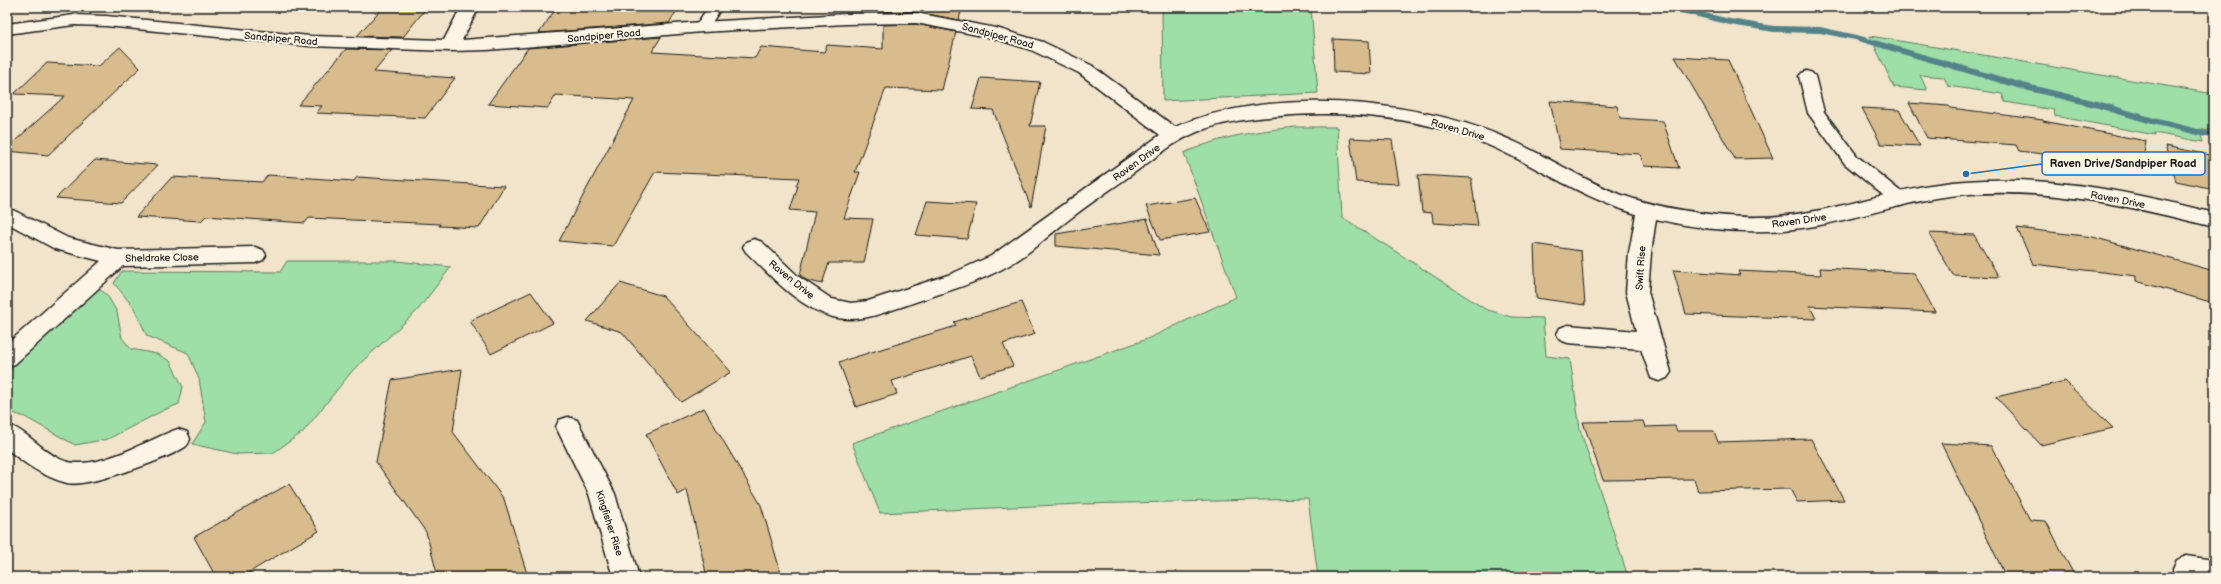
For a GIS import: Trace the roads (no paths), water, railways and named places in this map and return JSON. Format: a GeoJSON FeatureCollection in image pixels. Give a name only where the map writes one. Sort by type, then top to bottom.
{"type":"FeatureCollection","features":[{"type":"Feature","properties":{"kind":"street"},"geometry":{"type":"LineString","coordinates":[[106,21],[121,7]]}},
{"type":"Feature","properties":{"kind":"street"},"geometry":{"type":"LineString","coordinates":[[450,46],[470,7]]}},
{"type":"Feature","properties":{"kind":"street","name":"Sandpiper Road"},"geometry":{"type":"LineString","coordinates":[[7,29],[66,21],[106,21],[310,40],[450,46],[486,45],[702,28],[846,19],[916,18],[996,33],[1037,46],[1085,70],[1130,101],[1173,135]]}},
{"type":"Feature","properties":{"kind":"street","name":"Raven Drive"},"geometry":{"type":"LineString","coordinates":[[754,247],[800,288],[829,308],[851,313],[975,275],[1010,255],[1056,218],[1173,135],[1200,124],[1278,110],[1333,108],[1390,113],[1438,122],[1489,138],[1549,166],[1598,193],[1648,210],[1737,225],[1778,224],[1900,200],[1932,192],[1973,186],[2034,187],[2099,195],[2214,220]]}},
{"type":"Feature","properties":{"kind":"street","name":"Swift Rise"},"geometry":{"type":"LineString","coordinates":[[1648,210],[1640,253],[1638,292],[1659,372]]}},
{"type":"Feature","properties":{"kind":"street","name":"Sheldrake Close"},"geometry":{"type":"LineString","coordinates":[[7,214],[62,244],[118,258],[255,255]]}},
{"type":"Feature","properties":{"kind":"street"},"geometry":{"type":"LineString","coordinates":[[7,358],[118,258]]}},
{"type":"Feature","properties":{"kind":"street"},"geometry":{"type":"LineString","coordinates":[[1568,334],[1651,341]]}},
{"type":"Feature","properties":{"kind":"street","name":"Kingfisher Rise"},"geometry":{"type":"LineString","coordinates":[[568,427],[602,494],[626,577]]}},
{"type":"Feature","properties":{"kind":"street"},"geometry":{"type":"LineString","coordinates":[[7,434],[35,459],[70,474],[103,470],[178,439]]}},
{"type":"Feature","properties":{"kind":"street"},"geometry":{"type":"LineString","coordinates":[[2187,577],[2186,568],[2214,572]]}},
{"type":"Feature","properties":{"kind":"lane"},"geometry":{"type":"LineString","coordinates":[[702,28],[715,7]]}},
{"type":"Feature","properties":{"kind":"lane"},"geometry":{"type":"LineString","coordinates":[[1807,76],[1816,114],[1851,160],[1900,200]]}},
{"type":"Feature","properties":{"kind":"waterway"},"geometry":{"type":"LineString","coordinates":[[1668,7],[1730,22],[1774,29],[1820,30],[1857,38],[2021,86],[2101,105],[2152,121],[2214,136]]}},
{"type":"Feature","properties":{"kind":"place","name":"Raven Drive/Sandpiper Road"},"geometry":{"type":"Point","coordinates":[1966,174]}}]}
